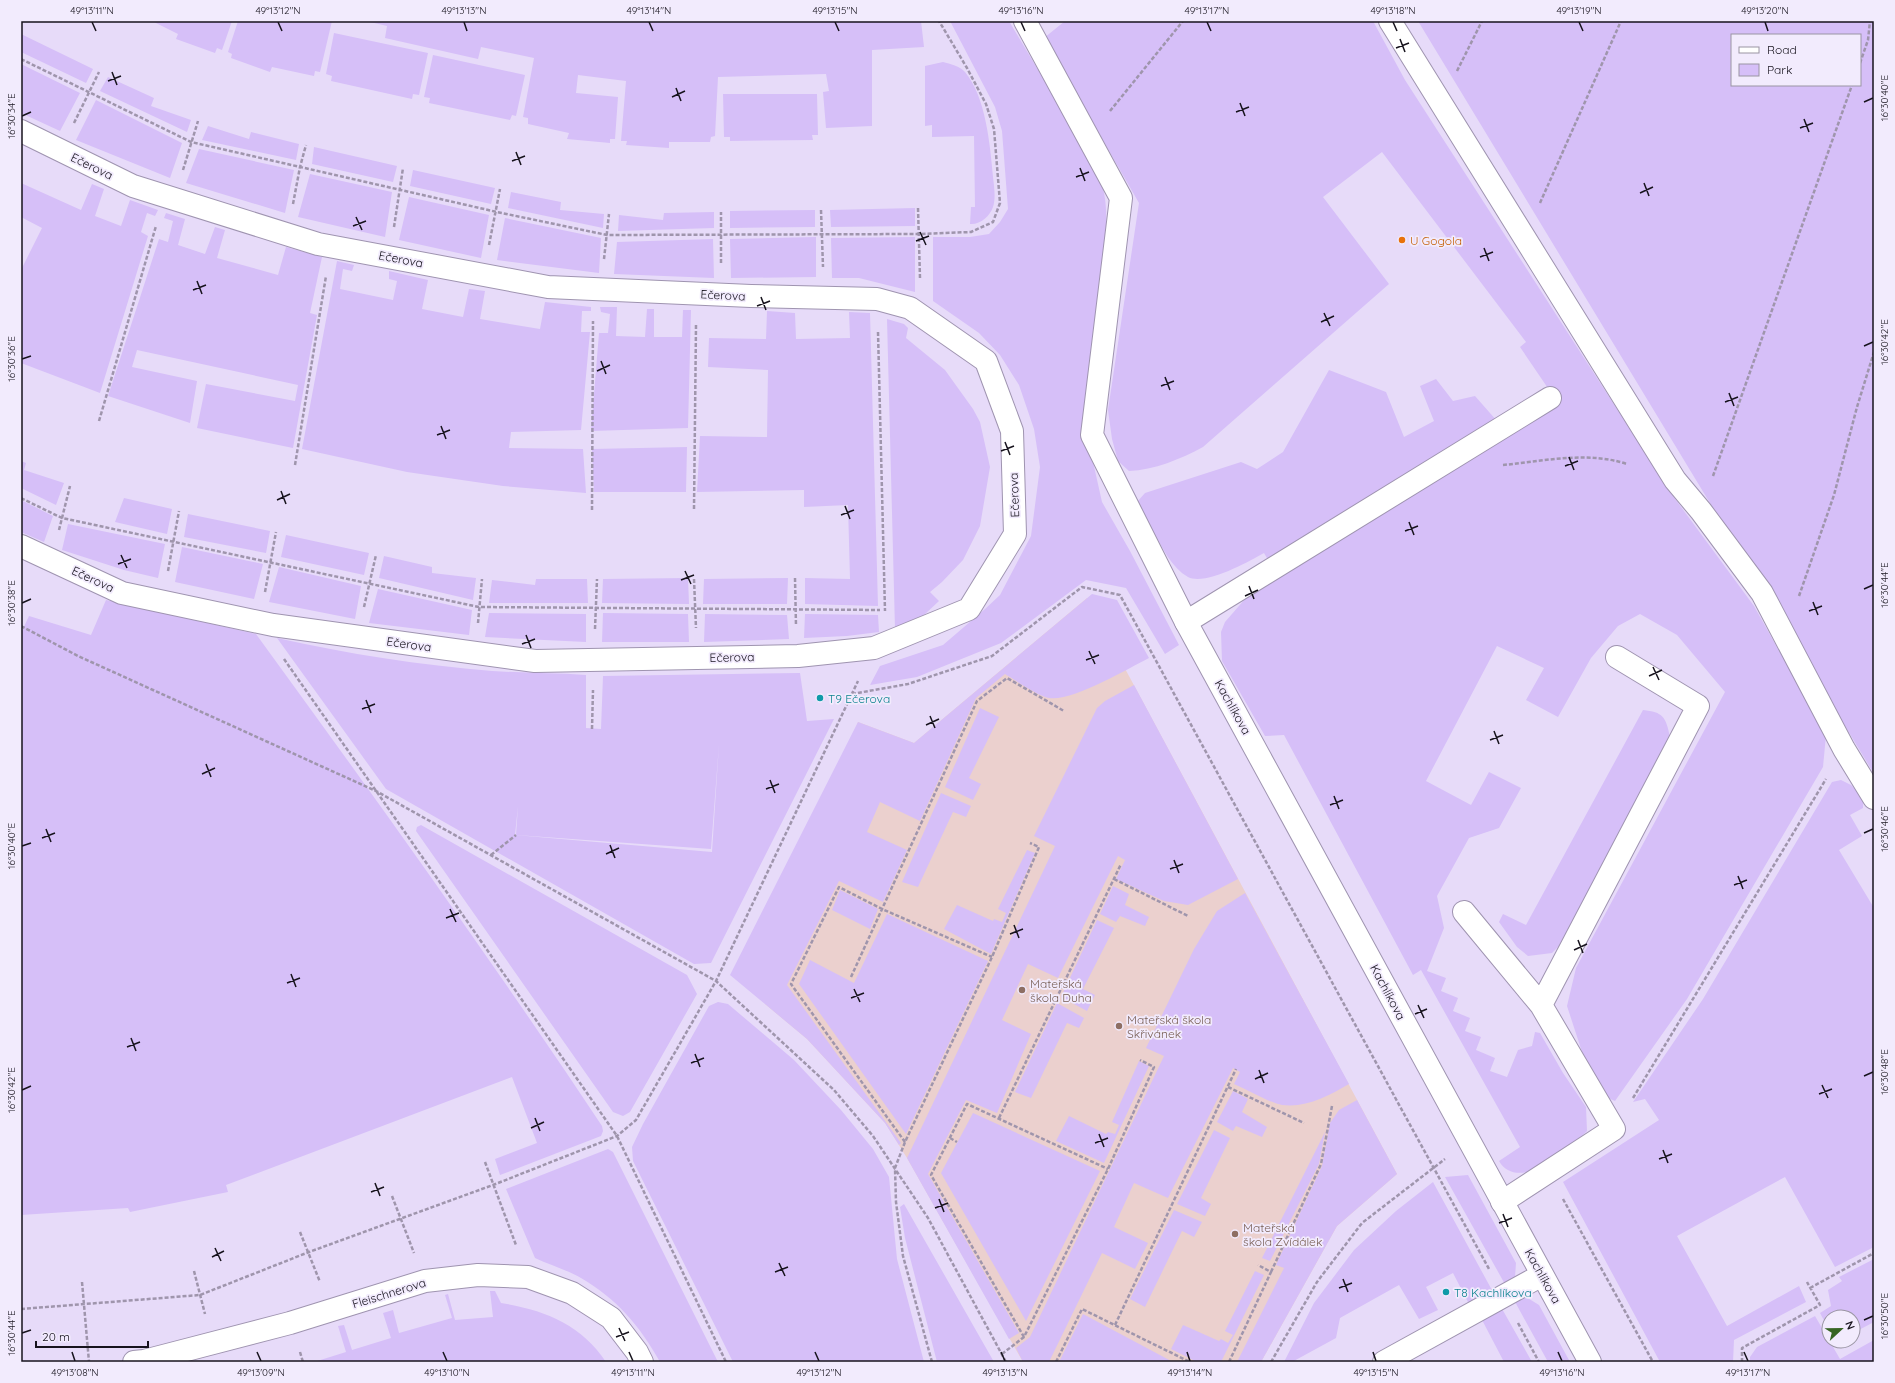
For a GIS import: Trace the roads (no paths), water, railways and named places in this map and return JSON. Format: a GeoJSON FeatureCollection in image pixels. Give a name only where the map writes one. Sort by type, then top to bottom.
{"type":"FeatureCollection","features":[{"type":"Feature","properties":{"kind":"street","name":"Kachlíkova"},"geometry":{"type":"LineString","coordinates":[[1025,21],[1121,198],[1092,435],[1186,622],[1590,1362]]}},
{"type":"Feature","properties":{"kind":"street"},"geometry":{"type":"LineString","coordinates":[[1390,21],[1675,480],[1701,511],[1762,593],[1844,749],[1874,798]]}},
{"type":"Feature","properties":{"kind":"street","name":"Ečerova"},"geometry":{"type":"LineString","coordinates":[[21,131],[133,186],[318,244],[548,287],[721,295],[877,299],[910,308],[986,361],[1012,431],[1015,534],[969,609],[874,648],[798,656],[535,661],[258,622],[122,593],[21,546]]}},
{"type":"Feature","properties":{"kind":"street"},"geometry":{"type":"LineString","coordinates":[[1186,622],[1550,398]]}},
{"type":"Feature","properties":{"kind":"street"},"geometry":{"type":"LineString","coordinates":[[1540,1004],[1698,706],[1617,657]]}},
{"type":"Feature","properties":{"kind":"street"},"geometry":{"type":"LineString","coordinates":[[1464,912],[1540,1004],[1614,1129],[1502,1202]]}},
{"type":"Feature","properties":{"kind":"street","name":"Fleischnerova"},"geometry":{"type":"LineString","coordinates":[[134,1362],[212,1344],[331,1311],[425,1281],[478,1275],[528,1277],[572,1293],[611,1318],[637,1352],[642,1362]]}},
{"type":"Feature","properties":{"kind":"street"},"geometry":{"type":"LineString","coordinates":[[1384,1362],[1542,1275]]}},
{"type":"Feature","properties":{"kind":"place","name":"U Gogola"},"geometry":{"type":"Point","coordinates":[1402,240]}},
{"type":"Feature","properties":{"kind":"place","name":"T9 Ečerova"},"geometry":{"type":"Point","coordinates":[820,698]}},
{"type":"Feature","properties":{"kind":"place","name":"Mateřská škola Duha"},"geometry":{"type":"Point","coordinates":[1022,990]}},
{"type":"Feature","properties":{"kind":"place","name":"Mateřská škola Skřivánek"},"geometry":{"type":"Point","coordinates":[1119,1026]}},
{"type":"Feature","properties":{"kind":"place","name":"Mateřská škola Zvídálek"},"geometry":{"type":"Point","coordinates":[1235,1234]}},
{"type":"Feature","properties":{"kind":"place","name":"T8 Kachlíkova"},"geometry":{"type":"Point","coordinates":[1446,1292]}}]}
